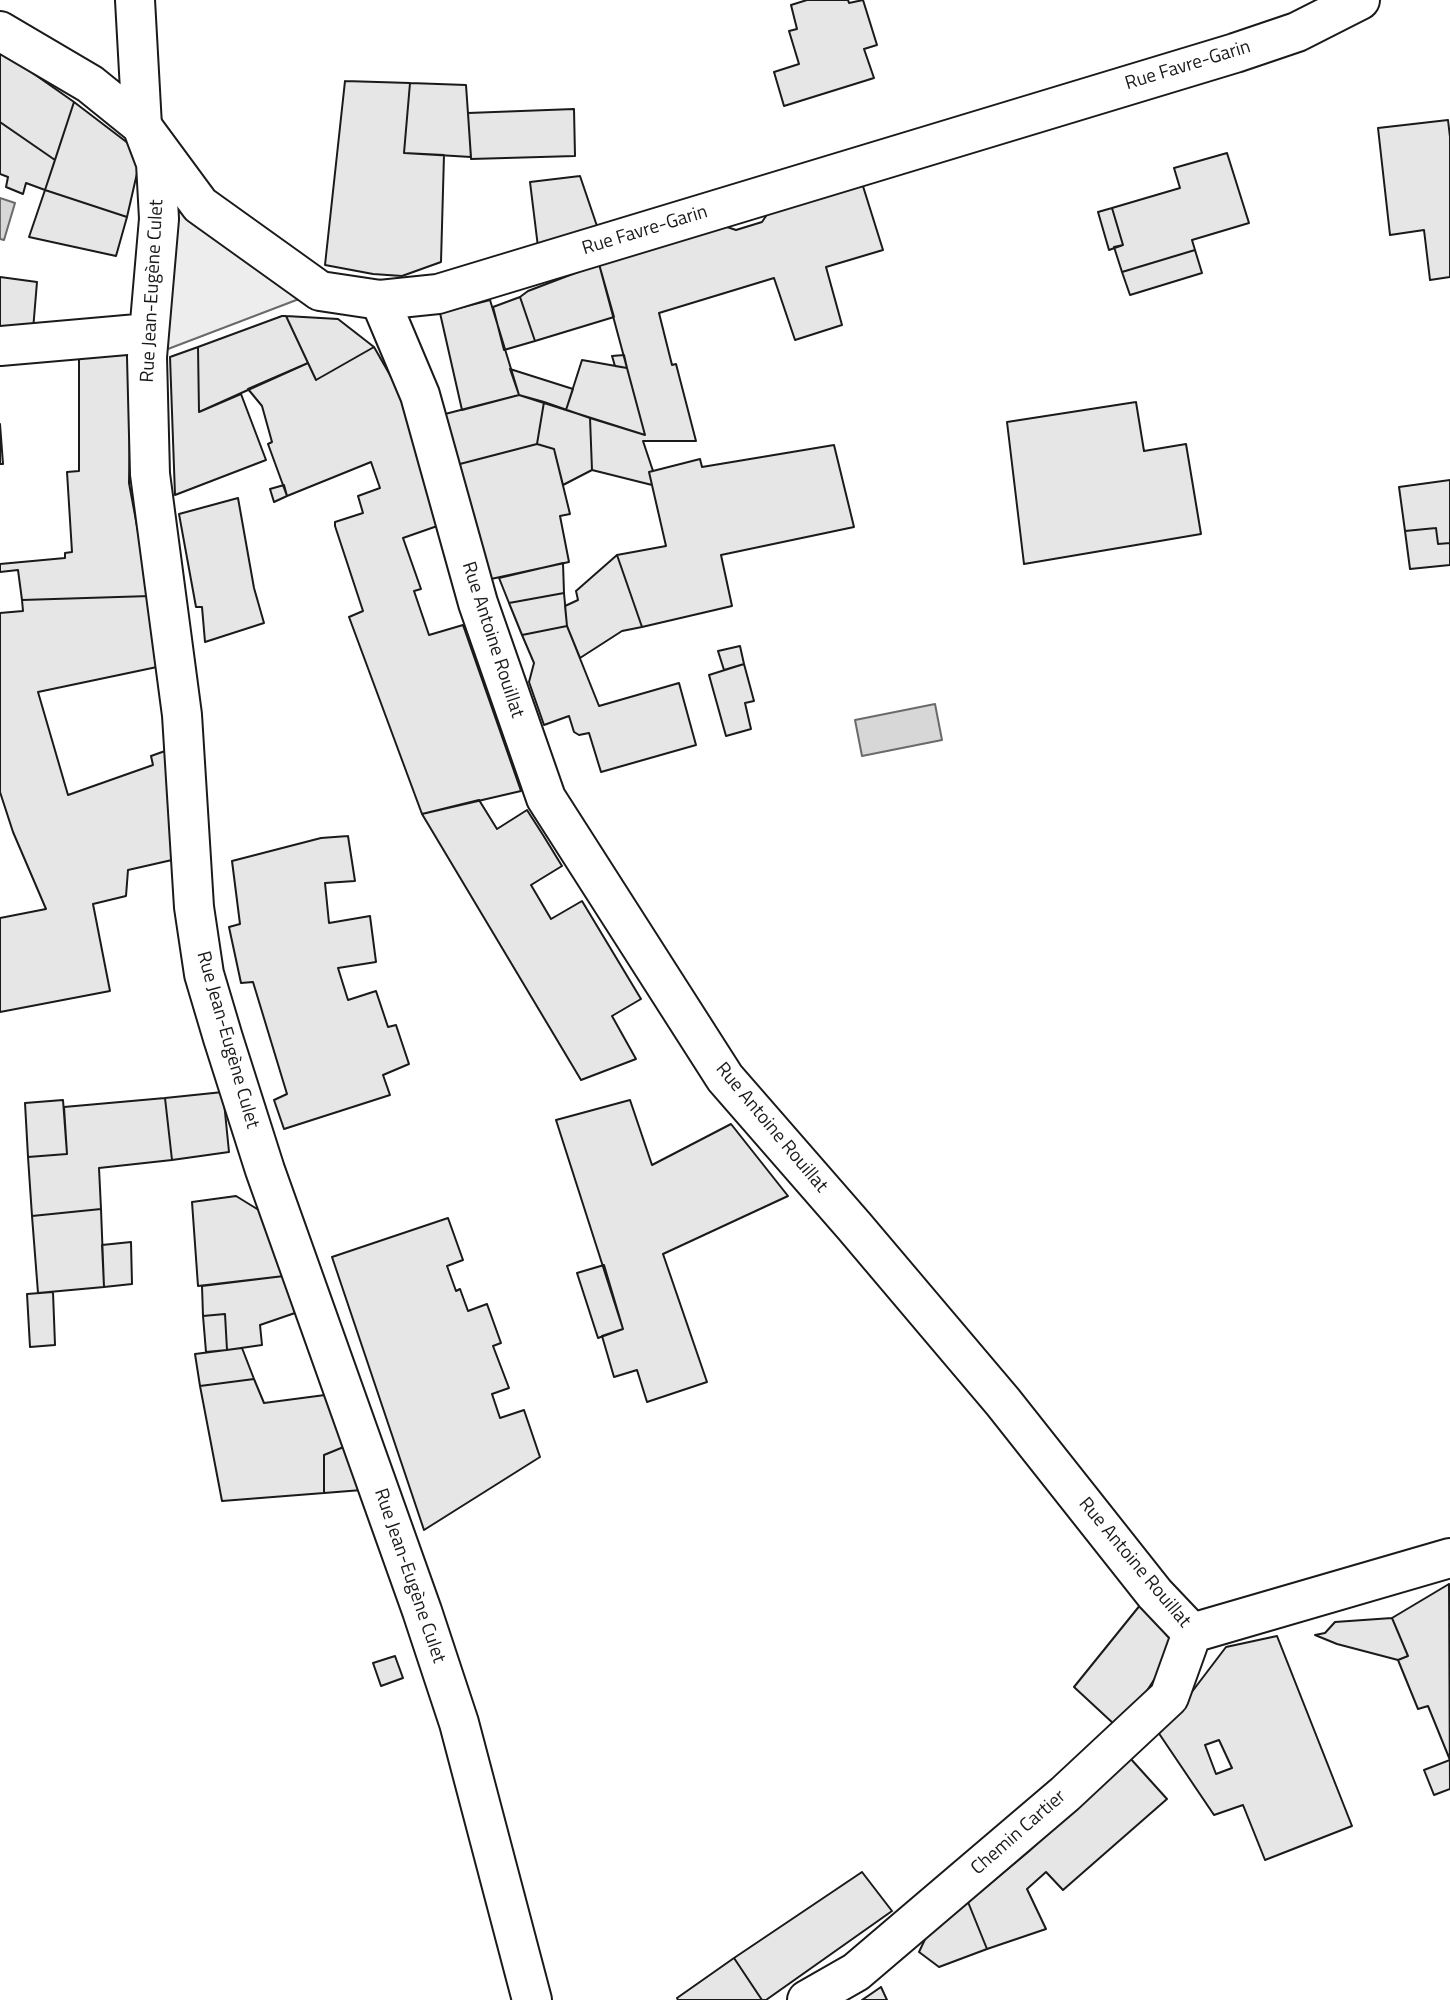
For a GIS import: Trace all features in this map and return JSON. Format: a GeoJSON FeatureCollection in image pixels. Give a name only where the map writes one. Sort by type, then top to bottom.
{"type":"FeatureCollection","features":[{"type":"Feature","properties":{"kind":"street","name":"Rue Jean-Eugène Culet"},"geometry":{"type":"LineString","coordinates":[[135,0],[142,126],[156,163],[159,219],[147,357],[150,474],[182,715],[194,907],[204,974],[265,1170],[418,1598],[459,1723],[532,2000]]}},
{"type":"Feature","properties":{"kind":"street","name":"Rue Favre-Garin"},"geometry":{"type":"LineString","coordinates":[[0,31],[90,84],[142,126],[200,205],[320,291],[380,300],[438,294],[1235,53],[1297,32],[1360,0]]}},
{"type":"Feature","properties":{"kind":"street","name":"Rue Antoine Rouillat"},"geometry":{"type":"LineString","coordinates":[[380,300],[420,395],[478,603],[546,798],[725,1078],[1003,1402],[1156,1594],[1192,1633],[1450,1558]]}},
{"type":"Feature","properties":{"kind":"street"},"geometry":{"type":"LineString","coordinates":[[0,346],[149,333]]}},
{"type":"Feature","properties":{"kind":"street","name":"Chemin Cartier"},"geometry":{"type":"LineString","coordinates":[[807,2000],[856,1972],[1065,1794],[1169,1698],[1192,1633]]}},
{"type":"Feature","properties":{"kind":"shaded area"},"geometry":{"type":"Polygon","coordinates":[[[0,198],[15,203],[4,240],[0,239],[0,198]]]}},
{"type":"Feature","properties":{"kind":"shaded area"},"geometry":{"type":"Polygon","coordinates":[[[200,205],[320,291],[147,357],[159,219],[200,205]]]}},
{"type":"Feature","properties":{"kind":"shaded area"},"geometry":{"type":"Polygon","coordinates":[[[935,704],[942,740],[862,756],[855,720],[935,704]]]}},
{"type":"Feature","properties":{"kind":"building"},"geometry":{"type":"Polygon","coordinates":[[[807,0],[848,0],[849,3],[863,0],[877,45],[864,49],[874,78],[784,106],[774,72],[799,64],[789,31],[797,29],[791,5],[807,0]]]}},
{"type":"Feature","properties":{"kind":"building"},"geometry":{"type":"Polygon","coordinates":[[[0,50],[74,102],[55,160],[0,122],[0,50]]]}},
{"type":"Feature","properties":{"kind":"building"},"geometry":{"type":"Polygon","coordinates":[[[345,81],[410,83],[404,153],[444,155],[441,262],[402,276],[373,274],[325,265],[345,81]]]}},
{"type":"Feature","properties":{"kind":"building"},"geometry":{"type":"Polygon","coordinates":[[[410,83],[466,85],[471,157],[404,153],[410,83]]]}},
{"type":"Feature","properties":{"kind":"building"},"geometry":{"type":"Polygon","coordinates":[[[74,102],[137,150],[138,169],[127,217],[45,190],[74,102]]]}},
{"type":"Feature","properties":{"kind":"building"},"geometry":{"type":"Polygon","coordinates":[[[574,109],[575,156],[471,159],[468,113],[574,109]]]}},
{"type":"Feature","properties":{"kind":"building"},"geometry":{"type":"Polygon","coordinates":[[[1448,120],[1450,277],[1430,280],[1424,230],[1390,235],[1378,128],[1448,120]]]}},
{"type":"Feature","properties":{"kind":"building"},"geometry":{"type":"Polygon","coordinates":[[[0,122],[55,160],[45,190],[26,183],[23,194],[6,187],[8,177],[0,174],[0,122]]]}},
{"type":"Feature","properties":{"kind":"building"},"geometry":{"type":"Polygon","coordinates":[[[1227,153],[1249,223],[1192,240],[1195,250],[1122,272],[1114,247],[1123,245],[1112,208],[1180,188],[1174,168],[1227,153]]]}},
{"type":"Feature","properties":{"kind":"building"},"geometry":{"type":"Polygon","coordinates":[[[580,176],[598,229],[538,247],[530,182],[580,176]]]}},
{"type":"Feature","properties":{"kind":"building"},"geometry":{"type":"Polygon","coordinates":[[[862,183],[883,250],[826,267],[842,325],[795,340],[774,278],[659,313],[672,365],[676,364],[696,441],[643,441],[653,471],[649,472],[652,485],[592,470],[590,418],[645,435],[599,264],[724,226],[736,230],[762,222],[768,213],[862,183]]]}},
{"type":"Feature","properties":{"kind":"building"},"geometry":{"type":"Polygon","coordinates":[[[45,190],[127,217],[116,256],[29,237],[45,190]]]}},
{"type":"Feature","properties":{"kind":"building"},"geometry":{"type":"Polygon","coordinates":[[[1112,208],[1123,245],[1109,250],[1098,212],[1112,208]]]}},
{"type":"Feature","properties":{"kind":"building"},"geometry":{"type":"Polygon","coordinates":[[[1195,250],[1202,273],[1130,295],[1122,272],[1195,250]]]}},
{"type":"Feature","properties":{"kind":"building"},"geometry":{"type":"Polygon","coordinates":[[[599,264],[614,317],[535,341],[520,297],[528,291],[599,264]]]}},
{"type":"Feature","properties":{"kind":"building"},"geometry":{"type":"Polygon","coordinates":[[[0,277],[37,282],[33,330],[0,332],[0,277]]]}},
{"type":"Feature","properties":{"kind":"building"},"geometry":{"type":"Polygon","coordinates":[[[520,297],[535,341],[504,350],[493,307],[520,297]]]}},
{"type":"Feature","properties":{"kind":"building"},"geometry":{"type":"Polygon","coordinates":[[[490,300],[519,395],[462,410],[440,313],[490,300]]]}},
{"type":"Feature","properties":{"kind":"building"},"geometry":{"type":"Polygon","coordinates":[[[286,316],[308,363],[199,412],[198,347],[286,316]]]}},
{"type":"Feature","properties":{"kind":"building"},"geometry":{"type":"Polygon","coordinates":[[[286,316],[338,319],[374,347],[316,380],[286,316]]]}},
{"type":"Feature","properties":{"kind":"building"},"geometry":{"type":"Polygon","coordinates":[[[198,347],[199,412],[241,394],[266,460],[175,495],[170,357],[198,347]]]}},
{"type":"Feature","properties":{"kind":"building"},"geometry":{"type":"Polygon","coordinates":[[[374,347],[406,403],[443,524],[403,538],[421,589],[414,591],[429,635],[463,625],[521,791],[422,814],[349,617],[363,611],[335,526],[335,522],[363,513],[358,496],[380,488],[371,462],[287,496],[268,444],[272,442],[262,406],[248,389],[308,363],[316,380],[374,347]]]}},
{"type":"Feature","properties":{"kind":"building"},"geometry":{"type":"Polygon","coordinates":[[[131,352],[129,483],[150,596],[22,600],[18,570],[0,572],[0,564],[65,558],[65,553],[72,552],[67,472],[79,471],[79,358],[131,352]]]}},
{"type":"Feature","properties":{"kind":"building"},"geometry":{"type":"Polygon","coordinates":[[[624,355],[627,368],[615,366],[612,356],[624,355]]]}},
{"type":"Feature","properties":{"kind":"building"},"geometry":{"type":"Polygon","coordinates":[[[582,360],[627,368],[645,435],[566,410],[582,360]]]}},
{"type":"Feature","properties":{"kind":"building"},"geometry":{"type":"Polygon","coordinates":[[[510,369],[573,389],[566,410],[519,395],[510,369]]]}},
{"type":"Feature","properties":{"kind":"building"},"geometry":{"type":"Polygon","coordinates":[[[519,395],[544,402],[537,444],[456,465],[445,414],[519,395]]]}},
{"type":"Feature","properties":{"kind":"building"},"geometry":{"type":"Polygon","coordinates":[[[544,402],[590,418],[592,470],[563,485],[554,449],[537,444],[544,402]]]}},
{"type":"Feature","properties":{"kind":"building"},"geometry":{"type":"Polygon","coordinates":[[[1136,402],[1144,451],[1186,444],[1201,534],[1024,564],[1007,422],[1136,402]]]}},
{"type":"Feature","properties":{"kind":"building"},"geometry":{"type":"Polygon","coordinates":[[[0,424],[3,464],[0,464],[0,424]]]}},
{"type":"Feature","properties":{"kind":"building"},"geometry":{"type":"Polygon","coordinates":[[[537,444],[554,449],[570,514],[560,516],[569,562],[491,579],[456,465],[537,444]]]}},
{"type":"Feature","properties":{"kind":"building"},"geometry":{"type":"Polygon","coordinates":[[[834,445],[854,527],[721,555],[732,606],[642,627],[617,555],[666,546],[649,472],[700,459],[702,467],[834,445]]]}},
{"type":"Feature","properties":{"kind":"building"},"geometry":{"type":"Polygon","coordinates":[[[1450,480],[1450,543],[1438,544],[1436,528],[1405,531],[1399,487],[1450,480]]]}},
{"type":"Feature","properties":{"kind":"building"},"geometry":{"type":"Polygon","coordinates":[[[284,485],[287,496],[274,502],[270,489],[284,485]]]}},
{"type":"Feature","properties":{"kind":"building"},"geometry":{"type":"Polygon","coordinates":[[[238,498],[254,588],[264,623],[205,642],[202,607],[196,607],[179,514],[238,498]]]}},
{"type":"Feature","properties":{"kind":"building"},"geometry":{"type":"Polygon","coordinates":[[[1436,528],[1438,544],[1450,543],[1450,565],[1410,569],[1405,531],[1436,528]]]}},
{"type":"Feature","properties":{"kind":"building"},"geometry":{"type":"Polygon","coordinates":[[[617,555],[642,627],[622,631],[580,658],[567,626],[565,606],[578,600],[576,591],[617,555]]]}},
{"type":"Feature","properties":{"kind":"building"},"geometry":{"type":"Polygon","coordinates":[[[563,563],[564,593],[509,603],[499,578],[563,563]]]}},
{"type":"Feature","properties":{"kind":"building"},"geometry":{"type":"Polygon","coordinates":[[[564,593],[567,626],[522,635],[509,603],[564,593]]]}},
{"type":"Feature","properties":{"kind":"building"},"geometry":{"type":"Polygon","coordinates":[[[150,596],[157,667],[38,692],[68,795],[153,765],[151,756],[165,751],[172,860],[128,870],[126,896],[93,904],[110,991],[0,1012],[0,918],[46,909],[13,832],[0,792],[0,613],[23,611],[22,600],[150,596]]]}},
{"type":"Feature","properties":{"kind":"building"},"geometry":{"type":"Polygon","coordinates":[[[567,626],[599,706],[679,683],[696,745],[601,772],[589,733],[579,735],[574,732],[569,716],[544,725],[529,682],[534,663],[522,635],[567,626]]]}},
{"type":"Feature","properties":{"kind":"building"},"geometry":{"type":"Polygon","coordinates":[[[740,646],[744,664],[724,670],[718,651],[740,646]]]}},
{"type":"Feature","properties":{"kind":"building"},"geometry":{"type":"Polygon","coordinates":[[[744,664],[754,701],[745,703],[751,729],[726,736],[709,675],[744,664]]]}},
{"type":"Feature","properties":{"kind":"building"},"geometry":{"type":"Polygon","coordinates":[[[479,800],[497,829],[527,810],[562,866],[531,885],[551,919],[582,901],[641,999],[612,1016],[636,1059],[581,1080],[422,814],[479,800]]]}},
{"type":"Feature","properties":{"kind":"building"},"geometry":{"type":"Polygon","coordinates":[[[348,836],[355,881],[325,883],[329,923],[370,916],[376,962],[338,968],[348,1000],[376,991],[388,1027],[396,1025],[409,1064],[383,1075],[390,1095],[284,1129],[274,1100],[287,1094],[253,982],[241,983],[229,927],[240,924],[232,861],[321,838],[348,836]]]}},
{"type":"Feature","properties":{"kind":"building"},"geometry":{"type":"Polygon","coordinates":[[[223,1092],[229,1152],[172,1160],[165,1098],[223,1092]]]}},
{"type":"Feature","properties":{"kind":"building"},"geometry":{"type":"Polygon","coordinates":[[[165,1098],[172,1160],[99,1168],[101,1209],[32,1216],[28,1157],[67,1154],[64,1107],[165,1098]]]}},
{"type":"Feature","properties":{"kind":"building"},"geometry":{"type":"Polygon","coordinates":[[[63,1100],[67,1154],[28,1157],[25,1103],[63,1100]]]}},
{"type":"Feature","properties":{"kind":"building"},"geometry":{"type":"Polygon","coordinates":[[[630,1100],[652,1165],[731,1124],[788,1196],[663,1254],[707,1382],[647,1402],[637,1370],[614,1377],[602,1336],[623,1329],[556,1120],[630,1100]]]}},
{"type":"Feature","properties":{"kind":"building"},"geometry":{"type":"Polygon","coordinates":[[[236,1196],[262,1212],[284,1276],[198,1286],[192,1202],[236,1196]]]}},
{"type":"Feature","properties":{"kind":"building"},"geometry":{"type":"Polygon","coordinates":[[[101,1209],[104,1287],[38,1293],[32,1216],[101,1209]]]}},
{"type":"Feature","properties":{"kind":"building"},"geometry":{"type":"Polygon","coordinates":[[[448,1218],[463,1260],[447,1266],[456,1291],[460,1289],[468,1311],[487,1304],[501,1343],[493,1346],[509,1388],[492,1394],[500,1418],[524,1410],[540,1457],[424,1530],[332,1257],[448,1218]]]}},
{"type":"Feature","properties":{"kind":"building"},"geometry":{"type":"Polygon","coordinates":[[[131,1242],[132,1284],[104,1287],[102,1245],[131,1242]]]}},
{"type":"Feature","properties":{"kind":"building"},"geometry":{"type":"Polygon","coordinates":[[[604,1265],[623,1329],[598,1338],[577,1273],[604,1265]]]}},
{"type":"Feature","properties":{"kind":"building"},"geometry":{"type":"Polygon","coordinates":[[[284,1276],[295,1313],[260,1325],[262,1345],[227,1350],[225,1314],[203,1316],[202,1286],[284,1276]]]}},
{"type":"Feature","properties":{"kind":"building"},"geometry":{"type":"Polygon","coordinates":[[[53,1292],[55,1345],[30,1347],[27,1294],[53,1292]]]}},
{"type":"Feature","properties":{"kind":"building"},"geometry":{"type":"Polygon","coordinates":[[[225,1314],[227,1350],[206,1352],[203,1316],[225,1314]]]}},
{"type":"Feature","properties":{"kind":"building"},"geometry":{"type":"Polygon","coordinates":[[[242,1348],[254,1379],[200,1386],[195,1354],[242,1348]]]}},
{"type":"Feature","properties":{"kind":"building"},"geometry":{"type":"Polygon","coordinates":[[[254,1379],[264,1403],[325,1395],[346,1446],[324,1455],[324,1493],[222,1501],[200,1386],[254,1379]]]}},
{"type":"Feature","properties":{"kind":"building"},"geometry":{"type":"Polygon","coordinates":[[[346,1446],[362,1490],[324,1493],[324,1455],[346,1446]]]}},
{"type":"Feature","properties":{"kind":"building"},"geometry":{"type":"Polygon","coordinates":[[[1449,1584],[1450,1760],[1428,1706],[1418,1709],[1398,1660],[1408,1656],[1392,1618],[1449,1584]]]}},
{"type":"Feature","properties":{"kind":"building"},"geometry":{"type":"Polygon","coordinates":[[[1141,1604],[1176,1646],[1139,1703],[1115,1725],[1074,1687],[1141,1604]]]}},
{"type":"Feature","properties":{"kind":"building"},"geometry":{"type":"Polygon","coordinates":[[[1392,1618],[1408,1656],[1398,1660],[1337,1644],[1315,1635],[1325,1633],[1335,1622],[1392,1618]]]}},
{"type":"Feature","properties":{"kind":"building"},"geometry":{"type":"Polygon","coordinates":[[[1277,1636],[1352,1826],[1265,1860],[1243,1805],[1214,1815],[1158,1732],[1226,1647],[1277,1636]],[[1219,1740],[1205,1745],[1216,1774],[1232,1768],[1219,1740]]]}},
{"type":"Feature","properties":{"kind":"building"},"geometry":{"type":"Polygon","coordinates":[[[395,1656],[403,1678],[381,1686],[373,1663],[395,1656]]]}},
{"type":"Feature","properties":{"kind":"building"},"geometry":{"type":"Polygon","coordinates":[[[1130,1758],[1167,1799],[1063,1890],[1046,1872],[1027,1889],[1046,1929],[987,1949],[968,1902],[1028,1852],[1130,1758]]]}},
{"type":"Feature","properties":{"kind":"building"},"geometry":{"type":"Polygon","coordinates":[[[1450,1760],[1450,1789],[1434,1795],[1424,1770],[1450,1760]]]}},
{"type":"Feature","properties":{"kind":"building"},"geometry":{"type":"Polygon","coordinates":[[[862,1872],[892,1911],[766,2000],[762,2000],[734,1958],[862,1872]]]}},
{"type":"Feature","properties":{"kind":"building"},"geometry":{"type":"Polygon","coordinates":[[[968,1902],[987,1949],[939,1967],[919,1952],[928,1933],[968,1902]]]}},
{"type":"Feature","properties":{"kind":"building"},"geometry":{"type":"Polygon","coordinates":[[[734,1958],[762,2000],[678,2000],[677,1998],[734,1958]]]}},
{"type":"Feature","properties":{"kind":"building"},"geometry":{"type":"Polygon","coordinates":[[[881,1987],[887,2000],[862,2000],[881,1987]]]}}]}
